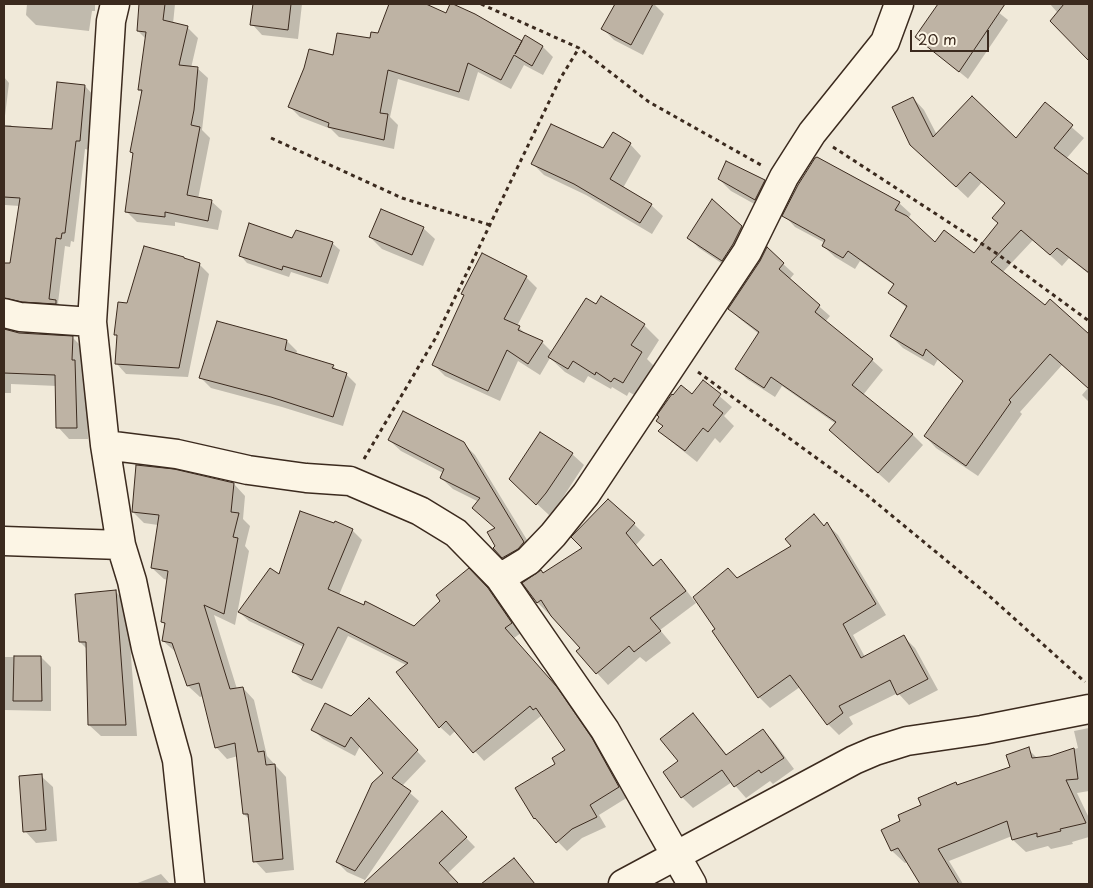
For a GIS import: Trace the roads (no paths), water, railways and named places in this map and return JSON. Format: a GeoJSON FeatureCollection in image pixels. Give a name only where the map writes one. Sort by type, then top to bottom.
{"type":"FeatureCollection","features":[{"type":"Feature","properties":{"kind":"street"},"geometry":{"type":"LineString","coordinates":[[115,4],[111,20],[92,322],[105,445],[120,545],[132,581],[146,648],[177,760],[190,884]]}},
{"type":"Feature","properties":{"kind":"street"},"geometry":{"type":"LineString","coordinates":[[500,578],[528,561],[553,535],[586,494],[747,252],[784,178],[812,133],[885,42],[899,4]]}},
{"type":"Feature","properties":{"kind":"street"},"geometry":{"type":"LineString","coordinates":[[4,313],[20,317],[92,322]]}},
{"type":"Feature","properties":{"kind":"street"},"geometry":{"type":"LineString","coordinates":[[105,445],[177,454],[248,470],[306,478],[350,481],[420,511],[456,533],[500,578],[605,730],[692,884]]}},
{"type":"Feature","properties":{"kind":"street"},"geometry":{"type":"LineString","coordinates":[[4,541],[120,545]]}},
{"type":"Feature","properties":{"kind":"street"},"geometry":{"type":"LineString","coordinates":[[623,884],[875,751],[907,741],[982,730],[1089,709]]}}]}
